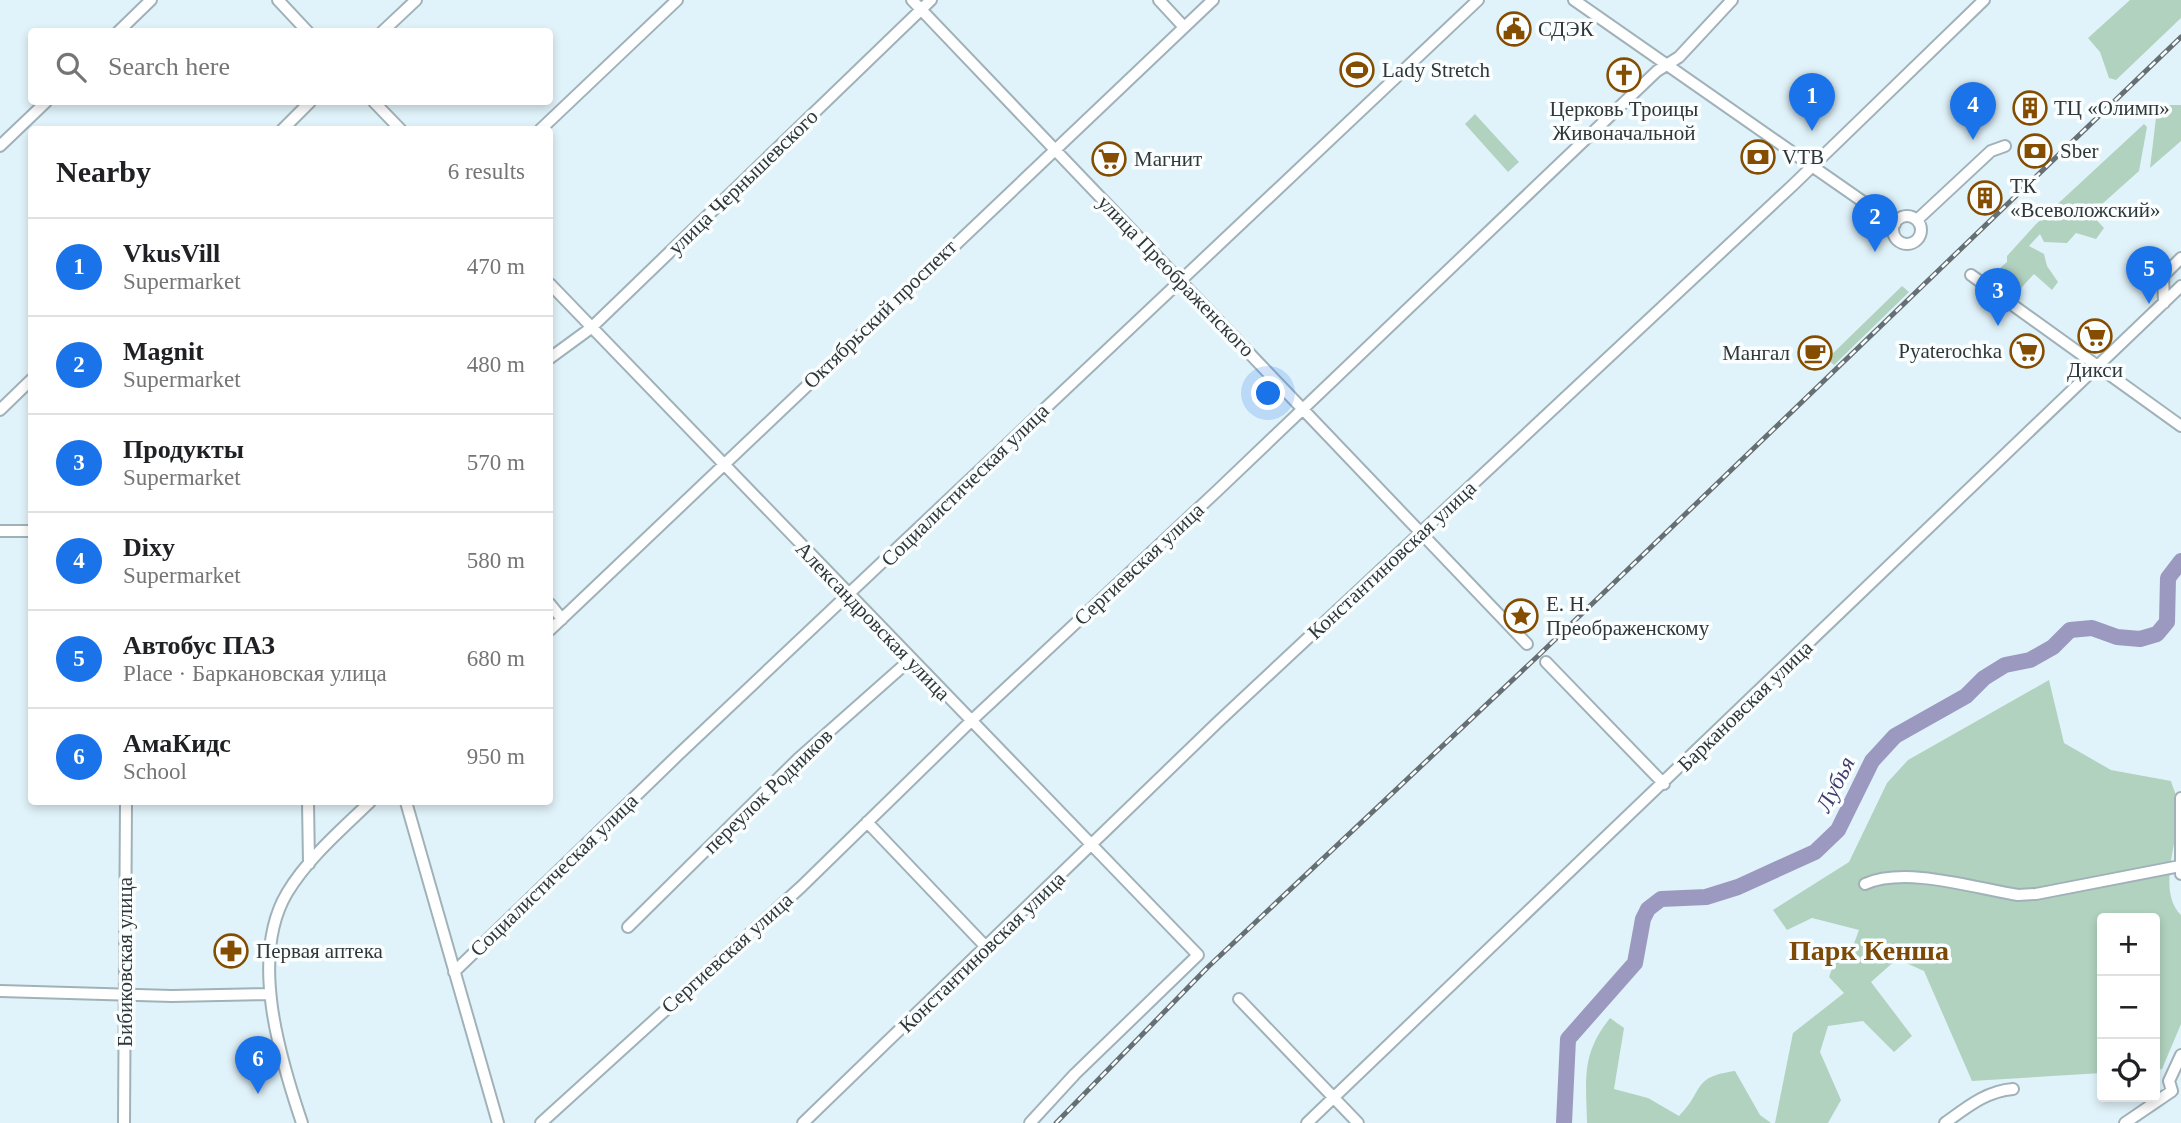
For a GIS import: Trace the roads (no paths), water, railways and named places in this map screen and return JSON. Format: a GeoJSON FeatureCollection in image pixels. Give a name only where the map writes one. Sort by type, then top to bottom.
{"type":"FeatureCollection","features":[{"type":"Feature","properties":{"kind":"street"},"geometry":{"type":"LineString","coordinates":[[122,28],[151,0]]}},
{"type":"Feature","properties":{"kind":"street"},"geometry":{"type":"LineString","coordinates":[[278,0],[304,28]]}},
{"type":"Feature","properties":{"kind":"street"},"geometry":{"type":"LineString","coordinates":[[386,28],[416,0]]}},
{"type":"Feature","properties":{"kind":"street"},"geometry":{"type":"LineString","coordinates":[[544,126],[677,0]]}},
{"type":"Feature","properties":{"kind":"street","name":"улица Преображенского"},"geometry":{"type":"LineString","coordinates":[[912,0],[1527,644]]}},
{"type":"Feature","properties":{"kind":"street","name":"улица Чернышевского"},"geometry":{"type":"LineString","coordinates":[[553,356],[591,328],[931,0]]}},
{"type":"Feature","properties":{"kind":"street"},"geometry":{"type":"LineString","coordinates":[[1159,0],[1184,27]]}},
{"type":"Feature","properties":{"kind":"street","name":"Октябрьский проспект"},"geometry":{"type":"LineString","coordinates":[[553,627],[1054,148],[1213,0]]}},
{"type":"Feature","properties":{"kind":"street","name":"Социалистическая улица"},"geometry":{"type":"LineString","coordinates":[[454,972],[1478,0]]}},
{"type":"Feature","properties":{"kind":"street"},"geometry":{"type":"LineString","coordinates":[[1574,0],[1895,224],[1897,240],[1910,243],[1917,239],[1921,231],[1918,219]]}},
{"type":"Feature","properties":{"kind":"street","name":"Сергиевская улица"},"geometry":{"type":"LineString","coordinates":[[541,1123],[802,887],[970,722],[1666,65],[1679,57],[1732,0]]}},
{"type":"Feature","properties":{"kind":"street","name":"Константиновская улица"},"geometry":{"type":"LineString","coordinates":[[803,1123],[1092,847],[1219,721],[1421,534],[1984,0]]}},
{"type":"Feature","properties":{"kind":"street"},"geometry":{"type":"LineString","coordinates":[[0,146],[43,105]]}},
{"type":"Feature","properties":{"kind":"street"},"geometry":{"type":"LineString","coordinates":[[286,126],[307,105]]}},
{"type":"Feature","properties":{"kind":"street"},"geometry":{"type":"LineString","coordinates":[[377,105],[397,126]]}},
{"type":"Feature","properties":{"kind":"street"},"geometry":{"type":"LineString","coordinates":[[1918,219],[1991,152],[2005,146]]}},
{"type":"Feature","properties":{"kind":"street"},"geometry":{"type":"LineString","coordinates":[[1895,224],[1907,215],[1918,219]]}},
{"type":"Feature","properties":{"kind":"street"},"geometry":{"type":"LineString","coordinates":[[2164,303],[2161,284],[2163,275],[2181,258]]}},
{"type":"Feature","properties":{"kind":"street"},"geometry":{"type":"LineString","coordinates":[[1971,275],[2181,426]]}},
{"type":"Feature","properties":{"kind":"street","name":"Баркановская улица"},"geometry":{"type":"LineString","coordinates":[[1307,1123],[2181,286]]}},
{"type":"Feature","properties":{"kind":"street","name":"Александровская улица"},"geometry":{"type":"LineString","coordinates":[[553,288],[1198,955],[1075,1074],[1030,1123]]}},
{"type":"Feature","properties":{"kind":"street"},"geometry":{"type":"LineString","coordinates":[[0,410],[28,383]]}},
{"type":"Feature","properties":{"kind":"street"},"geometry":{"type":"LineString","coordinates":[[0,531],[28,531]]}},
{"type":"Feature","properties":{"kind":"street"},"geometry":{"type":"LineString","coordinates":[[553,608],[562,619]]}},
{"type":"Feature","properties":{"kind":"street","name":"переулок Родников"},"geometry":{"type":"LineString","coordinates":[[628,927],[798,759],[911,659]]}},
{"type":"Feature","properties":{"kind":"street"},"geometry":{"type":"LineString","coordinates":[[1546,662],[1664,784]]}},
{"type":"Feature","properties":{"kind":"street"},"geometry":{"type":"LineString","coordinates":[[1864,884],[1878,879],[1907,877],[2018,895],[2180,870],[2181,798]]}},
{"type":"Feature","properties":{"kind":"street","name":"Бибиковская улица"},"geometry":{"type":"LineString","coordinates":[[124,1123],[125,805]]}},
{"type":"Feature","properties":{"kind":"street"},"geometry":{"type":"LineString","coordinates":[[308,805],[309,864]]}},
{"type":"Feature","properties":{"kind":"street"},"geometry":{"type":"LineString","coordinates":[[302,1123],[269,994],[268,964],[275,923],[286,895],[309,864],[367,805]]}},
{"type":"Feature","properties":{"kind":"street"},"geometry":{"type":"LineString","coordinates":[[407,805],[498,1123]]}},
{"type":"Feature","properties":{"kind":"street"},"geometry":{"type":"LineString","coordinates":[[867,822],[987,948]]}},
{"type":"Feature","properties":{"kind":"street"},"geometry":{"type":"LineString","coordinates":[[0,991],[126,995],[269,994]]}},
{"type":"Feature","properties":{"kind":"street"},"geometry":{"type":"LineString","coordinates":[[1239,999],[1358,1123]]}},
{"type":"Feature","properties":{"kind":"street"},"geometry":{"type":"LineString","coordinates":[[2181,1055],[2169,1081],[2172,1091],[2181,1102]]}},
{"type":"Feature","properties":{"kind":"street"},"geometry":{"type":"LineString","coordinates":[[1945,1123],[1983,1097],[1998,1090],[2013,1089]]}},
{"type":"Feature","properties":{"kind":"street"},"geometry":{"type":"LineString","coordinates":[[2125,1123],[2172,1091]]}},
{"type":"Feature","properties":{"kind":"waterway","name":"Лубья"},"geometry":{"type":"LineString","coordinates":[[1564,1123],[1568,1039],[1635,963],[1643,919],[1648,909],[1661,899],[1706,897],[1738,887],[1815,852],[1838,830],[1872,761],[1895,736],[1966,696],[1984,678],[2005,665],[2030,660],[2053,647],[2070,630],[2092,628],[2117,637],[2140,639],[2157,634],[2167,622],[2168,578],[2181,561]]}},
{"type":"Feature","properties":{"kind":"railway"},"geometry":{"type":"LineString","coordinates":[[1056,1123],[1208,967],[1540,654],[2181,37]]}},
{"type":"Feature","properties":{"kind":"place","name":"СДЭК"},"geometry":{"type":"Point","coordinates":[1514,29]}},
{"type":"Feature","properties":{"kind":"place","name":"Lady Stretch"},"geometry":{"type":"Point","coordinates":[1357,70]}},
{"type":"Feature","properties":{"kind":"place","name":"Церковь Троицы Живоначальной"},"geometry":{"type":"Point","coordinates":[1624,75]}},
{"type":"Feature","properties":{"kind":"place","name":"ТЦ «Олимп»"},"geometry":{"type":"Point","coordinates":[2030,108]}},
{"type":"Feature","properties":{"kind":"place","name":"VkusVill"},"geometry":{"type":"Point","coordinates":[1812,131]}},
{"type":"Feature","properties":{"kind":"place","name":"Dixy"},"geometry":{"type":"Point","coordinates":[1973,140]}},
{"type":"Feature","properties":{"kind":"place","name":"Sber"},"geometry":{"type":"Point","coordinates":[2035,151]}},
{"type":"Feature","properties":{"kind":"place","name":"VTB"},"geometry":{"type":"Point","coordinates":[1758,157]}},
{"type":"Feature","properties":{"kind":"place","name":"Магнит"},"geometry":{"type":"Point","coordinates":[1109,159]}},
{"type":"Feature","properties":{"kind":"place","name":"ТК «Всеволожский»"},"geometry":{"type":"Point","coordinates":[1985,198]}},
{"type":"Feature","properties":{"kind":"place","name":"Magnit"},"geometry":{"type":"Point","coordinates":[1875,252]}},
{"type":"Feature","properties":{"kind":"place","name":"Автобус ПАЗ"},"geometry":{"type":"Point","coordinates":[2149,304]}},
{"type":"Feature","properties":{"kind":"place","name":"Продукты"},"geometry":{"type":"Point","coordinates":[1998,326]}},
{"type":"Feature","properties":{"kind":"place","name":"Дикси"},"geometry":{"type":"Point","coordinates":[2095,336]}},
{"type":"Feature","properties":{"kind":"place","name":"Pyaterochka"},"geometry":{"type":"Point","coordinates":[2027,351]}},
{"type":"Feature","properties":{"kind":"place","name":"Мангал"},"geometry":{"type":"Point","coordinates":[1815,353]}},
{"type":"Feature","properties":{"kind":"place","name":"Е. Н. Преображенскому"},"geometry":{"type":"Point","coordinates":[1521,616]}},
{"type":"Feature","properties":{"kind":"place","name":"Первая аптека"},"geometry":{"type":"Point","coordinates":[231,951]}},
{"type":"Feature","properties":{"kind":"place","name":"АмаКидс"},"geometry":{"type":"Point","coordinates":[258,1094]}},
{"type":"Feature","properties":{"kind":"district","name":"Парк Кенша"},"geometry":{"type":"Point","coordinates":[1869,950]}}]}
